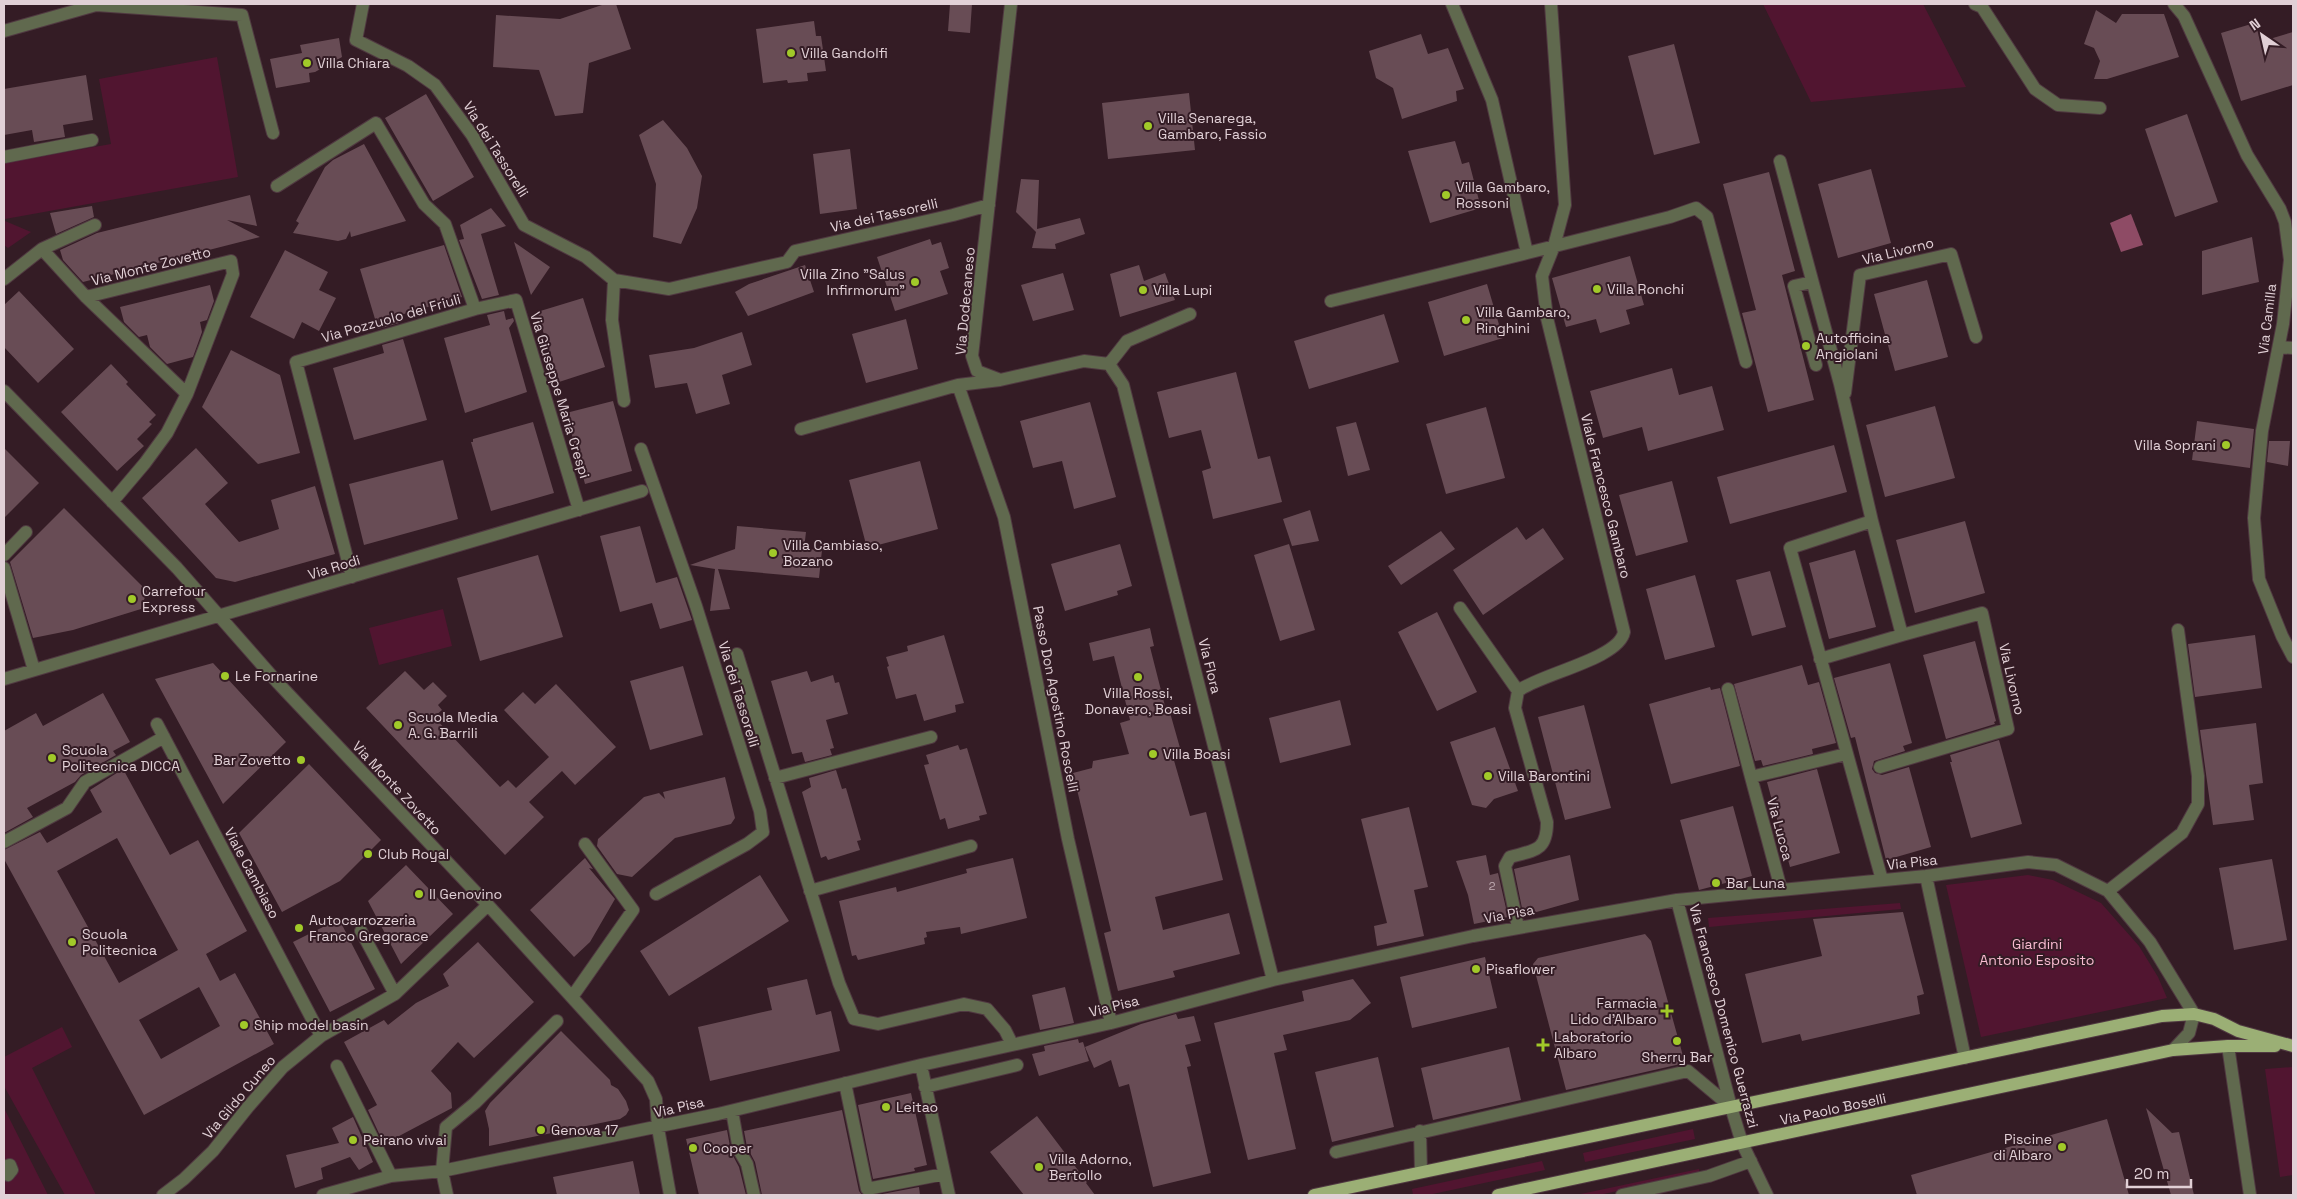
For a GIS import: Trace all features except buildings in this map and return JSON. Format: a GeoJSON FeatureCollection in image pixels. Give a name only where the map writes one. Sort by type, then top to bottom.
{"type":"FeatureCollection","features":[{"type":"Feature","properties":{"kind":"main road"},"geometry":{"type":"LineString","coordinates":[[2194,1014],[2214,1019],[2238,1031],[2292,1046]]}},
{"type":"Feature","properties":{"kind":"main road","name":"Via Paolo Boselli"},"geometry":{"type":"LineString","coordinates":[[1314,1195],[2162,1016],[2194,1014]]}},
{"type":"Feature","properties":{"kind":"main road","name":"Via Paolo Boselli"},"geometry":{"type":"LineString","coordinates":[[1498,1195],[2173,1050],[2228,1046],[2292,1046]]}},
{"type":"Feature","properties":{"kind":"street"},"geometry":{"type":"LineString","coordinates":[[4,31],[96,4],[242,15],[273,132]]}},
{"type":"Feature","properties":{"kind":"street","name":"Via dei Tassorelli"},"geometry":{"type":"LineString","coordinates":[[363,4],[356,40],[408,66],[435,85],[472,135],[524,225],[586,257],[614,280],[669,289],[787,262],[795,251],[989,205]]}},
{"type":"Feature","properties":{"kind":"street","name":"Via Dodecaneso"},"geometry":{"type":"LineString","coordinates":[[1000,380],[977,371],[972,356],[1010,4]]}},
{"type":"Feature","properties":{"kind":"street"},"geometry":{"type":"LineString","coordinates":[[1452,4],[1492,100],[1527,253]]}},
{"type":"Feature","properties":{"kind":"street","name":"Viale Francesco Gambaro"},"geometry":{"type":"LineString","coordinates":[[1518,691],[1527,684],[1575,666],[1613,648],[1623,639],[1624,632],[1547,318],[1542,276],[1554,246],[1564,205],[1551,4]]}},
{"type":"Feature","properties":{"kind":"street"},"geometry":{"type":"LineString","coordinates":[[1975,4],[1982,7],[2035,89],[2058,104],[2100,108]]}},
{"type":"Feature","properties":{"kind":"street","name":"Via Camilla"},"geometry":{"type":"LineString","coordinates":[[2174,4],[2184,16],[2247,155],[2271,194],[2285,222],[2290,260],[2280,347],[2262,430],[2254,518],[2259,579],[2282,636],[2293,657]]}},
{"type":"Feature","properties":{"kind":"street","name":"Via Pozzuolo del Friuli"},"geometry":{"type":"LineString","coordinates":[[277,186],[376,122],[424,204],[445,224],[475,309],[296,362],[352,577]]}},
{"type":"Feature","properties":{"kind":"street"},"geometry":{"type":"LineString","coordinates":[[4,157],[92,140]]}},
{"type":"Feature","properties":{"kind":"street","name":"Via Livorno"},"geometry":{"type":"LineString","coordinates":[[1780,161],[1844,400],[1872,521],[1902,635]]}},
{"type":"Feature","properties":{"kind":"street"},"geometry":{"type":"LineString","coordinates":[[1331,300],[1670,217],[1696,208],[1707,217],[1746,362]]}},
{"type":"Feature","properties":{"kind":"street"},"geometry":{"type":"LineString","coordinates":[[4,279],[42,249],[95,226]]}},
{"type":"Feature","properties":{"kind":"street","name":"Via Monte Zovetto"},"geometry":{"type":"LineString","coordinates":[[42,249],[86,297],[188,394]]}},
{"type":"Feature","properties":{"kind":"street","name":"Via Livorno"},"geometry":{"type":"LineString","coordinates":[[1844,400],[1860,275],[1951,254],[1976,337]]}},
{"type":"Feature","properties":{"kind":"street","name":"Via Monte Zovetto"},"geometry":{"type":"LineString","coordinates":[[86,297],[231,261],[233,274],[188,394],[167,433],[145,464],[112,502]]}},
{"type":"Feature","properties":{"kind":"street"},"geometry":{"type":"LineString","coordinates":[[614,280],[612,320],[624,401]]}},
{"type":"Feature","properties":{"kind":"street"},"geometry":{"type":"LineString","coordinates":[[1812,282],[1794,286],[1816,365]]}},
{"type":"Feature","properties":{"kind":"street","name":"Via Giuseppe Maria Crespi"},"geometry":{"type":"LineString","coordinates":[[475,309],[516,300],[579,510]]}},
{"type":"Feature","properties":{"kind":"street"},"geometry":{"type":"LineString","coordinates":[[801,429],[958,385],[1000,380],[1084,361],[1109,364],[1127,341],[1190,314]]}},
{"type":"Feature","properties":{"kind":"street"},"geometry":{"type":"LineString","coordinates":[[2280,347],[2293,348]]}},
{"type":"Feature","properties":{"kind":"street","name":"Via Flora"},"geometry":{"type":"LineString","coordinates":[[1109,364],[1124,384],[1273,980]]}},
{"type":"Feature","properties":{"kind":"street","name":"Passo Don Agostino Roscelli"},"geometry":{"type":"LineString","coordinates":[[958,385],[1004,517],[1068,840],[1111,1023]]}},
{"type":"Feature","properties":{"kind":"street","name":"Via Monte Zovetto"},"geometry":{"type":"LineString","coordinates":[[4,391],[220,615],[278,683],[488,905],[648,1081],[656,1099],[658,1128],[670,1195]]}},
{"type":"Feature","properties":{"kind":"street","name":"Via dei Tassorelli"},"geometry":{"type":"LineString","coordinates":[[641,449],[696,606],[760,811],[763,832],[747,844],[656,894]]}},
{"type":"Feature","properties":{"kind":"street","name":"Via Rodi"},"geometry":{"type":"LineString","coordinates":[[4,679],[642,491]]}},
{"type":"Feature","properties":{"kind":"street"},"geometry":{"type":"LineString","coordinates":[[1872,521],[1790,548],[1882,880]]}},
{"type":"Feature","properties":{"kind":"street"},"geometry":{"type":"LineString","coordinates":[[4,555],[26,532]]}},
{"type":"Feature","properties":{"kind":"street"},"geometry":{"type":"LineString","coordinates":[[4,568],[34,670]]}},
{"type":"Feature","properties":{"kind":"street"},"geometry":{"type":"LineString","coordinates":[[1460,608],[1518,691],[1515,708],[1547,822],[1547,837],[1539,849],[1510,857],[1506,866],[1518,927]]}},
{"type":"Feature","properties":{"kind":"street","name":"Via Livorno"},"geometry":{"type":"LineString","coordinates":[[1820,659],[1982,613],[2008,729],[1880,768]]}},
{"type":"Feature","properties":{"kind":"street"},"geometry":{"type":"LineString","coordinates":[[2108,891],[2182,833],[2198,804],[2198,776],[2178,630]]}},
{"type":"Feature","properties":{"kind":"street"},"geometry":{"type":"LineString","coordinates":[[737,654],[839,984],[854,1018],[878,1024],[964,1004],[987,1009],[1005,1030],[1012,1044]]}},
{"type":"Feature","properties":{"kind":"street","name":"Via Lucca"},"geometry":{"type":"LineString","coordinates":[[1728,689],[1781,889]]}},
{"type":"Feature","properties":{"kind":"street","name":"Viale Cambiaso"},"geometry":{"type":"LineString","coordinates":[[157,724],[321,1036]]}},
{"type":"Feature","properties":{"kind":"street"},"geometry":{"type":"LineString","coordinates":[[4,842],[67,808],[85,782],[164,736]]}},
{"type":"Feature","properties":{"kind":"street"},"geometry":{"type":"LineString","coordinates":[[775,778],[931,738]]}},
{"type":"Feature","properties":{"kind":"street"},"geometry":{"type":"LineString","coordinates":[[1751,778],[1846,754]]}},
{"type":"Feature","properties":{"kind":"street"},"geometry":{"type":"LineString","coordinates":[[572,997],[633,910],[585,844]]}},
{"type":"Feature","properties":{"kind":"street"},"geometry":{"type":"LineString","coordinates":[[810,891],[971,846]]}},
{"type":"Feature","properties":{"kind":"street","name":"Via Pisa"},"geometry":{"type":"LineString","coordinates":[[322,1195],[391,1176],[442,1171],[658,1128],[921,1065],[1111,1023],[1273,980],[1518,927],[1677,900],[1926,876],[2028,862],[2056,865],[2108,891],[2150,942],[2194,1014]]}},
{"type":"Feature","properties":{"kind":"street"},"geometry":{"type":"LineString","coordinates":[[1926,876],[1965,1058]]}},
{"type":"Feature","properties":{"kind":"street","name":"Via Francesco Domenico Guerrazzi"},"geometry":{"type":"LineString","coordinates":[[1677,900],[1730,1108],[1742,1143],[1767,1195]]}},
{"type":"Feature","properties":{"kind":"street","name":"Via Gildo Cuneo"},"geometry":{"type":"LineString","coordinates":[[163,1195],[184,1179],[213,1152],[283,1067],[321,1036],[395,994],[488,905]]}},
{"type":"Feature","properties":{"kind":"street"},"geometry":{"type":"LineString","coordinates":[[362,931],[395,994]]}},
{"type":"Feature","properties":{"kind":"street"},"geometry":{"type":"LineString","coordinates":[[2173,1050],[2189,1033],[2194,1014]]}},
{"type":"Feature","properties":{"kind":"street"},"geometry":{"type":"LineString","coordinates":[[448,1195],[442,1171],[446,1145],[446,1127],[557,1021]]}},
{"type":"Feature","properties":{"kind":"street"},"geometry":{"type":"LineString","coordinates":[[2228,1046],[2250,1195]]}},
{"type":"Feature","properties":{"kind":"street"},"geometry":{"type":"LineString","coordinates":[[921,1065],[949,1195]]}},
{"type":"Feature","properties":{"kind":"street"},"geometry":{"type":"LineString","coordinates":[[926,1087],[1017,1065]]}},
{"type":"Feature","properties":{"kind":"street"},"geometry":{"type":"LineString","coordinates":[[338,1066],[391,1176]]}},
{"type":"Feature","properties":{"kind":"street"},"geometry":{"type":"LineString","coordinates":[[1336,1152],[1688,1071],[1730,1108]]}},
{"type":"Feature","properties":{"kind":"street"},"geometry":{"type":"LineString","coordinates":[[845,1083],[867,1189],[944,1174]]}},
{"type":"Feature","properties":{"kind":"street"},"geometry":{"type":"LineString","coordinates":[[732,1110],[739,1150],[747,1164],[754,1195]]}},
{"type":"Feature","properties":{"kind":"street"},"geometry":{"type":"LineString","coordinates":[[1420,1132],[1421,1172]]}},
{"type":"Feature","properties":{"kind":"street"},"geometry":{"type":"LineString","coordinates":[[1622,1195],[1710,1176],[1751,1161]]}},
{"type":"Feature","properties":{"kind":"street"},"geometry":{"type":"LineString","coordinates":[[4,1167],[10,1165],[12,1170],[8,1175],[4,1173]]}},
{"type":"Feature","properties":{"kind":"green space"},"geometry":{"type":"Polygon","coordinates":[[[1763,4],[1923,4],[1966,87],[1811,102],[1763,4]]]}},
{"type":"Feature","properties":{"kind":"green space"},"geometry":{"type":"Polygon","coordinates":[[[217,57],[238,177],[5,219],[4,163],[111,144],[99,79],[217,57]]]}},
{"type":"Feature","properties":{"kind":"green space"},"geometry":{"type":"Polygon","coordinates":[[[4,219],[31,232],[8,248],[4,245],[4,219]]]}},
{"type":"Feature","properties":{"kind":"green space"},"geometry":{"type":"Polygon","coordinates":[[[443,609],[452,646],[379,665],[369,628],[443,609]]]}},
{"type":"Feature","properties":{"kind":"green space","name":"Giardini Antonio Esposito"},"geometry":{"type":"Polygon","coordinates":[[[2028,875],[2053,880],[2101,903],[2139,946],[2158,977],[2167,998],[1981,1037],[1946,885],[2028,875]]]}},
{"type":"Feature","properties":{"kind":"green space"},"geometry":{"type":"Polygon","coordinates":[[[1900,903],[1901,909],[1709,927],[1708,918],[1900,903]]]}},
{"type":"Feature","properties":{"kind":"green space"},"geometry":{"type":"Polygon","coordinates":[[[62,1027],[72,1047],[32,1068],[96,1195],[65,1195],[4,1086],[4,1057],[62,1027]]]}},
{"type":"Feature","properties":{"kind":"green space"},"geometry":{"type":"Polygon","coordinates":[[[2293,1067],[2293,1175],[2280,1177],[2265,1069],[2293,1067]]]}},
{"type":"Feature","properties":{"kind":"green space"},"geometry":{"type":"Polygon","coordinates":[[[4,1108],[48,1195],[4,1195],[4,1108]]]}},
{"type":"Feature","properties":{"kind":"green space"},"geometry":{"type":"Polygon","coordinates":[[[1693,1129],[1695,1139],[1585,1162],[1583,1153],[1693,1129]]]}},
{"type":"Feature","properties":{"kind":"green space"},"geometry":{"type":"Polygon","coordinates":[[[1542,1161],[1545,1170],[1428,1195],[1413,1195],[1412,1189],[1542,1161]]]}},
{"type":"Feature","properties":{"kind":"green space"},"geometry":{"type":"Polygon","coordinates":[[[1699,1169],[1700,1173],[1599,1195],[1576,1195],[1699,1169]]]}},
{"type":"Feature","properties":{"kind":"shaded area"},"geometry":{"type":"Polygon","coordinates":[[[2131,214],[2143,245],[2121,252],[2110,223],[2131,214]]]}},
{"type":"Feature","properties":{"kind":"place","name":"Villa Gandolfi"},"geometry":{"type":"Point","coordinates":[791,53]}},
{"type":"Feature","properties":{"kind":"place","name":"Villa Chiara"},"geometry":{"type":"Point","coordinates":[307,63]}},
{"type":"Feature","properties":{"kind":"place","name":"Villa Senarega, Gambaro, Fassio"},"geometry":{"type":"Point","coordinates":[1148,126]}},
{"type":"Feature","properties":{"kind":"place","name":"Villa Gambaro, Rossoni"},"geometry":{"type":"Point","coordinates":[1446,195]}},
{"type":"Feature","properties":{"kind":"place","name":"Villa Zino \"Salus Infirmorum\""},"geometry":{"type":"Point","coordinates":[915,282]}},
{"type":"Feature","properties":{"kind":"place","name":"Villa Ronchi"},"geometry":{"type":"Point","coordinates":[1597,289]}},
{"type":"Feature","properties":{"kind":"place","name":"Villa Lupi"},"geometry":{"type":"Point","coordinates":[1143,290]}},
{"type":"Feature","properties":{"kind":"place","name":"Villa Gambaro, Ringhini"},"geometry":{"type":"Point","coordinates":[1466,320]}},
{"type":"Feature","properties":{"kind":"place","name":"Autofficina Angiolani"},"geometry":{"type":"Point","coordinates":[1806,346]}},
{"type":"Feature","properties":{"kind":"place","name":"Villa Soprani"},"geometry":{"type":"Point","coordinates":[2226,445]}},
{"type":"Feature","properties":{"kind":"place","name":"Villa Cambiaso, Bozano"},"geometry":{"type":"Point","coordinates":[773,553]}},
{"type":"Feature","properties":{"kind":"place","name":"Carrefour Express"},"geometry":{"type":"Point","coordinates":[132,599]}},
{"type":"Feature","properties":{"kind":"place","name":"Le Fornarine"},"geometry":{"type":"Point","coordinates":[225,676]}},
{"type":"Feature","properties":{"kind":"place","name":"Villa Rossi, Donavero, Boasi"},"geometry":{"type":"Point","coordinates":[1138,677]}},
{"type":"Feature","properties":{"kind":"place","name":"Scuola Media A. G. Barrili"},"geometry":{"type":"Point","coordinates":[398,725]}},
{"type":"Feature","properties":{"kind":"place","name":"Villa Boasi"},"geometry":{"type":"Point","coordinates":[1153,754]}},
{"type":"Feature","properties":{"kind":"place","name":"Scuola Politecnica DICCA"},"geometry":{"type":"Point","coordinates":[52,758]}},
{"type":"Feature","properties":{"kind":"place","name":"Bar Zovetto"},"geometry":{"type":"Point","coordinates":[301,760]}},
{"type":"Feature","properties":{"kind":"place","name":"Villa Barontini"},"geometry":{"type":"Point","coordinates":[1488,776]}},
{"type":"Feature","properties":{"kind":"place","name":"Club Royal"},"geometry":{"type":"Point","coordinates":[368,854]}},
{"type":"Feature","properties":{"kind":"place","name":"Bar Luna"},"geometry":{"type":"Point","coordinates":[1716,883]}},
{"type":"Feature","properties":{"kind":"place","name":"Il Genovino"},"geometry":{"type":"Point","coordinates":[419,894]}},
{"type":"Feature","properties":{"kind":"place","name":"Autocarrozzeria Franco Gregorace"},"geometry":{"type":"Point","coordinates":[299,928]}},
{"type":"Feature","properties":{"kind":"place","name":"Scuola Politecnica"},"geometry":{"type":"Point","coordinates":[72,942]}},
{"type":"Feature","properties":{"kind":"place","name":"Pisaflower"},"geometry":{"type":"Point","coordinates":[1476,969]}},
{"type":"Feature","properties":{"kind":"place","name":"Farmacia Lido d'Albaro"},"geometry":{"type":"Point","coordinates":[1667,1011]}},
{"type":"Feature","properties":{"kind":"place","name":"Ship model basin"},"geometry":{"type":"Point","coordinates":[244,1025]}},
{"type":"Feature","properties":{"kind":"place","name":"Sherry Bar"},"geometry":{"type":"Point","coordinates":[1677,1041]}},
{"type":"Feature","properties":{"kind":"place","name":"Laboratorio Albaro"},"geometry":{"type":"Point","coordinates":[1543,1045]}},
{"type":"Feature","properties":{"kind":"place","name":"Leitao"},"geometry":{"type":"Point","coordinates":[886,1107]}},
{"type":"Feature","properties":{"kind":"place","name":"Genova 17"},"geometry":{"type":"Point","coordinates":[541,1130]}},
{"type":"Feature","properties":{"kind":"place","name":"Peirano vivai"},"geometry":{"type":"Point","coordinates":[353,1140]}},
{"type":"Feature","properties":{"kind":"place","name":"Piscine di Albaro"},"geometry":{"type":"Point","coordinates":[2062,1147]}},
{"type":"Feature","properties":{"kind":"place","name":"Cooper"},"geometry":{"type":"Point","coordinates":[693,1148]}},
{"type":"Feature","properties":{"kind":"place","name":"Villa Adorno, Bertollo"},"geometry":{"type":"Point","coordinates":[1039,1167]}}]}
